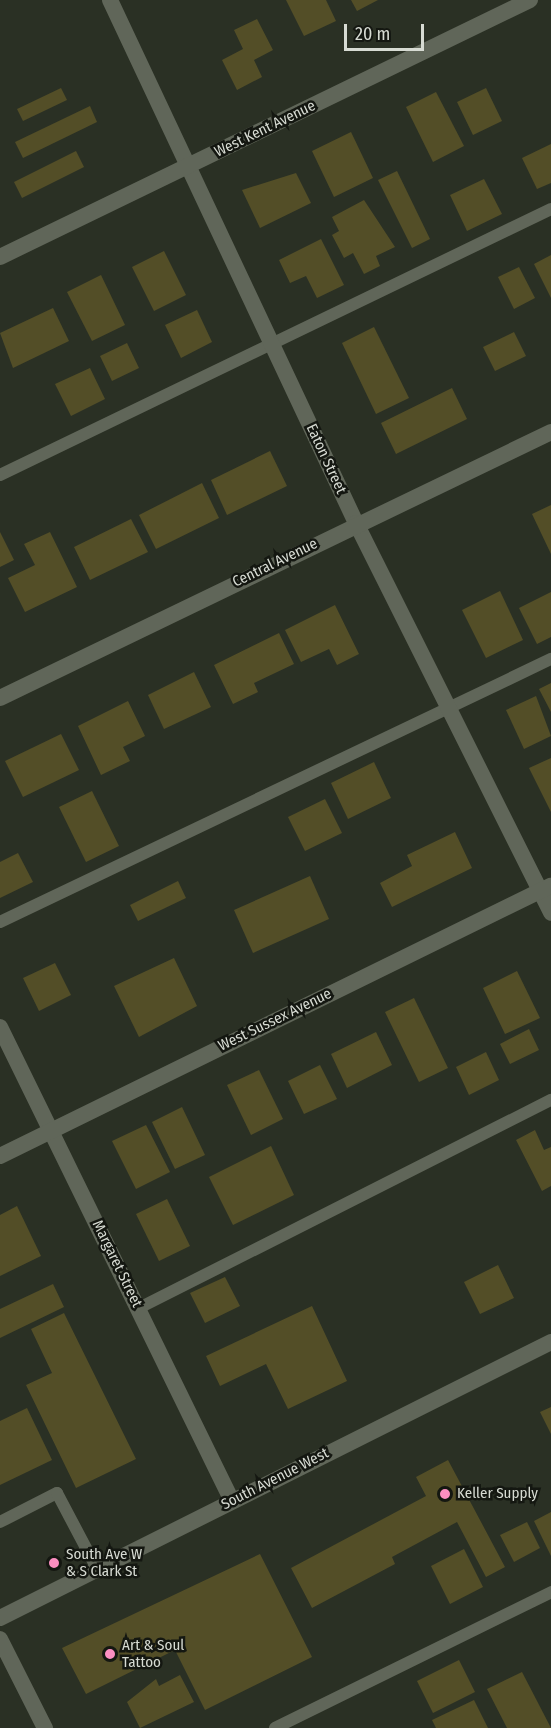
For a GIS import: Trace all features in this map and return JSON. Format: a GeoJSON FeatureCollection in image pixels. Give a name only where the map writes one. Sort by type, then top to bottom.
{"type":"FeatureCollection","features":[{"type":"Feature","properties":{"kind":"street","name":"Eaton Street"},"geometry":{"type":"LineString","coordinates":[[110,0],[356,523],[449,708],[546,888],[551,913]]}},
{"type":"Feature","properties":{"kind":"street","name":"West Kent Avenue"},"geometry":{"type":"LineString","coordinates":[[0,256],[189,167],[530,0]]}},
{"type":"Feature","properties":{"kind":"street","name":"Central Avenue"},"geometry":{"type":"LineString","coordinates":[[0,698],[356,523],[551,432]]}},
{"type":"Feature","properties":{"kind":"street","name":"West Sussex Avenue"},"geometry":{"type":"LineString","coordinates":[[0,1156],[546,888]]}},
{"type":"Feature","properties":{"kind":"street","name":"Margaret Street"},"geometry":{"type":"LineString","coordinates":[[0,1027],[232,1501]]}},
{"type":"Feature","properties":{"kind":"street","name":"South Avenue West"},"geometry":{"type":"LineString","coordinates":[[0,1618],[551,1342]]}},
{"type":"Feature","properties":{"kind":"street"},"geometry":{"type":"LineString","coordinates":[[0,1639],[45,1728]]}},
{"type":"Feature","properties":{"kind":"lane"},"geometry":{"type":"LineString","coordinates":[[0,476],[551,209]]}},
{"type":"Feature","properties":{"kind":"lane"},"geometry":{"type":"LineString","coordinates":[[0,922],[551,659]]}},
{"type":"Feature","properties":{"kind":"lane"},"geometry":{"type":"LineString","coordinates":[[139,1308],[551,1100]]}},
{"type":"Feature","properties":{"kind":"lane"},"geometry":{"type":"LineString","coordinates":[[0,1521],[57,1493],[97,1569]]}},
{"type":"Feature","properties":{"kind":"lane"},"geometry":{"type":"LineString","coordinates":[[275,1728],[551,1592]]}},
{"type":"Feature","properties":{"kind":"building"},"geometry":{"type":"Polygon","coordinates":[[[286,0],[326,0],[336,21],[304,36],[286,0]]]}},
{"type":"Feature","properties":{"kind":"building"},"geometry":{"type":"Polygon","coordinates":[[[351,0],[378,0],[357,11],[351,0]]]}},
{"type":"Feature","properties":{"kind":"building"},"geometry":{"type":"Polygon","coordinates":[[[257,19],[273,50],[254,60],[262,77],[237,90],[222,60],[243,49],[234,30],[257,19]]]}},
{"type":"Feature","properties":{"kind":"building"},"geometry":{"type":"Polygon","coordinates":[[[61,88],[67,100],[23,121],[17,109],[61,88]]]}},
{"type":"Feature","properties":{"kind":"building"},"geometry":{"type":"Polygon","coordinates":[[[486,88],[502,121],[473,135],[457,102],[486,88]]]}},
{"type":"Feature","properties":{"kind":"building"},"geometry":{"type":"Polygon","coordinates":[[[436,92],[464,146],[433,162],[406,107],[436,92]]]}},
{"type":"Feature","properties":{"kind":"building"},"geometry":{"type":"Polygon","coordinates":[[[90,106],[97,122],[23,158],[15,142],[90,106]]]}},
{"type":"Feature","properties":{"kind":"building"},"geometry":{"type":"Polygon","coordinates":[[[351,132],[373,178],[334,197],[312,151],[351,132]]]}},
{"type":"Feature","properties":{"kind":"building"},"geometry":{"type":"Polygon","coordinates":[[[551,144],[551,183],[537,189],[522,158],[551,144]]]}},
{"type":"Feature","properties":{"kind":"building"},"geometry":{"type":"Polygon","coordinates":[[[76,151],[84,167],[22,198],[14,182],[76,151]]]}},
{"type":"Feature","properties":{"kind":"building"},"geometry":{"type":"Polygon","coordinates":[[[397,171],[430,239],[412,248],[378,180],[397,171]]]}},
{"type":"Feature","properties":{"kind":"building"},"geometry":{"type":"Polygon","coordinates":[[[296,173],[311,203],[260,228],[242,190],[296,173]]]}},
{"type":"Feature","properties":{"kind":"building"},"geometry":{"type":"Polygon","coordinates":[[[484,179],[502,214],[467,231],[450,195],[484,179]]]}},
{"type":"Feature","properties":{"kind":"building"},"geometry":{"type":"Polygon","coordinates":[[[364,200],[395,247],[376,256],[380,266],[364,274],[353,253],[344,258],[332,235],[339,231],[332,217],[364,200]]]}},
{"type":"Feature","properties":{"kind":"building"},"geometry":{"type":"Polygon","coordinates":[[[321,239],[344,285],[317,298],[306,276],[290,283],[279,260],[321,239]]]}},
{"type":"Feature","properties":{"kind":"building"},"geometry":{"type":"Polygon","coordinates":[[[164,251],[186,295],[154,311],[132,267],[164,251]]]}},
{"type":"Feature","properties":{"kind":"building"},"geometry":{"type":"Polygon","coordinates":[[[551,255],[551,298],[534,264],[551,255]]]}},
{"type":"Feature","properties":{"kind":"building"},"geometry":{"type":"Polygon","coordinates":[[[519,267],[535,298],[514,309],[498,277],[519,267]]]}},
{"type":"Feature","properties":{"kind":"building"},"geometry":{"type":"Polygon","coordinates":[[[101,275],[125,325],[92,341],[67,292],[101,275]]]}},
{"type":"Feature","properties":{"kind":"building"},"geometry":{"type":"Polygon","coordinates":[[[53,308],[69,341],[13,368],[0,333],[53,308]]]}},
{"type":"Feature","properties":{"kind":"building"},"geometry":{"type":"Polygon","coordinates":[[[197,310],[212,342],[181,358],[165,325],[197,310]]]}},
{"type":"Feature","properties":{"kind":"building"},"geometry":{"type":"Polygon","coordinates":[[[374,327],[409,398],[376,414],[342,343],[374,327]]]}},
{"type":"Feature","properties":{"kind":"building"},"geometry":{"type":"Polygon","coordinates":[[[514,332],[526,356],[495,371],[483,347],[514,332]]]}},
{"type":"Feature","properties":{"kind":"building"},"geometry":{"type":"Polygon","coordinates":[[[127,343],[139,368],[112,381],[100,356],[127,343]]]}},
{"type":"Feature","properties":{"kind":"building"},"geometry":{"type":"Polygon","coordinates":[[[90,368],[105,399],[71,416],[55,384],[90,368]]]}},
{"type":"Feature","properties":{"kind":"building"},"geometry":{"type":"Polygon","coordinates":[[[452,388],[467,419],[396,454],[381,423],[452,388]]]}},
{"type":"Feature","properties":{"kind":"building"},"geometry":{"type":"Polygon","coordinates":[[[270,451],[287,486],[227,515],[211,480],[270,451]]]}},
{"type":"Feature","properties":{"kind":"building"},"geometry":{"type":"Polygon","coordinates":[[[202,483],[219,518],[156,549],[139,515],[202,483]]]}},
{"type":"Feature","properties":{"kind":"building"},"geometry":{"type":"Polygon","coordinates":[[[551,505],[551,554],[532,514],[551,505]]]}},
{"type":"Feature","properties":{"kind":"building"},"geometry":{"type":"Polygon","coordinates":[[[131,519],[148,552],[90,580],[74,547],[131,519]]]}},
{"type":"Feature","properties":{"kind":"building"},"geometry":{"type":"Polygon","coordinates":[[[0,532],[14,560],[0,567],[0,532]]]}},
{"type":"Feature","properties":{"kind":"building"},"geometry":{"type":"Polygon","coordinates":[[[50,532],[77,587],[25,612],[8,578],[35,565],[24,544],[50,532]]]}},
{"type":"Feature","properties":{"kind":"building"},"geometry":{"type":"Polygon","coordinates":[[[500,591],[523,640],[486,658],[462,610],[500,591]]]}},
{"type":"Feature","properties":{"kind":"building"},"geometry":{"type":"Polygon","coordinates":[[[551,592],[551,637],[537,644],[519,608],[551,592]]]}},
{"type":"Feature","properties":{"kind":"building"},"geometry":{"type":"Polygon","coordinates":[[[335,605],[359,654],[337,665],[329,649],[301,662],[285,630],[335,605]]]}},
{"type":"Feature","properties":{"kind":"building"},"geometry":{"type":"Polygon","coordinates":[[[279,633],[294,664],[254,683],[258,692],[233,704],[214,665],[279,633]]]}},
{"type":"Feature","properties":{"kind":"building"},"geometry":{"type":"Polygon","coordinates":[[[194,672],[211,707],[164,729],[148,695],[194,672]]]}},
{"type":"Feature","properties":{"kind":"building"},"geometry":{"type":"Polygon","coordinates":[[[551,683],[551,712],[539,689],[551,683]]]}},
{"type":"Feature","properties":{"kind":"building"},"geometry":{"type":"Polygon","coordinates":[[[536,696],[551,736],[524,749],[506,710],[536,696]]]}},
{"type":"Feature","properties":{"kind":"building"},"geometry":{"type":"Polygon","coordinates":[[[128,701],[145,736],[123,747],[130,761],[101,775],[78,726],[128,701]]]}},
{"type":"Feature","properties":{"kind":"building"},"geometry":{"type":"Polygon","coordinates":[[[61,734],[79,770],[23,797],[5,761],[61,734]]]}},
{"type":"Feature","properties":{"kind":"building"},"geometry":{"type":"Polygon","coordinates":[[[551,758],[551,812],[529,768],[551,758]]]}},
{"type":"Feature","properties":{"kind":"building"},"geometry":{"type":"Polygon","coordinates":[[[374,762],[391,798],[348,819],[331,783],[374,762]]]}},
{"type":"Feature","properties":{"kind":"building"},"geometry":{"type":"Polygon","coordinates":[[[92,791],[119,846],[86,862],[59,807],[92,791]]]}},
{"type":"Feature","properties":{"kind":"building"},"geometry":{"type":"Polygon","coordinates":[[[325,799],[342,833],[305,851],[288,817],[325,799]]]}},
{"type":"Feature","properties":{"kind":"building"},"geometry":{"type":"Polygon","coordinates":[[[455,832],[472,868],[392,907],[380,883],[412,866],[407,855],[455,832]]]}},
{"type":"Feature","properties":{"kind":"building"},"geometry":{"type":"Polygon","coordinates":[[[18,853],[33,882],[0,898],[0,862],[18,853]]]}},
{"type":"Feature","properties":{"kind":"building"},"geometry":{"type":"Polygon","coordinates":[[[310,876],[329,919],[253,953],[234,910],[310,876]]]}},
{"type":"Feature","properties":{"kind":"building"},"geometry":{"type":"Polygon","coordinates":[[[178,881],[186,898],[138,921],[130,905],[178,881]]]}},
{"type":"Feature","properties":{"kind":"building"},"geometry":{"type":"Polygon","coordinates":[[[174,958],[197,1006],[139,1037],[114,986],[174,958]]]}},
{"type":"Feature","properties":{"kind":"building"},"geometry":{"type":"Polygon","coordinates":[[[55,963],[71,995],[39,1011],[23,978],[55,963]]]}},
{"type":"Feature","properties":{"kind":"building"},"geometry":{"type":"Polygon","coordinates":[[[517,971],[540,1018],[505,1034],[483,988],[517,971]]]}},
{"type":"Feature","properties":{"kind":"building"},"geometry":{"type":"Polygon","coordinates":[[[414,998],[448,1068],[419,1082],[385,1012],[414,998]]]}},
{"type":"Feature","properties":{"kind":"building"},"geometry":{"type":"Polygon","coordinates":[[[529,1029],[539,1050],[510,1064],[500,1044],[529,1029]]]}},
{"type":"Feature","properties":{"kind":"building"},"geometry":{"type":"Polygon","coordinates":[[[376,1032],[392,1065],[347,1088],[331,1054],[376,1032]]]}},
{"type":"Feature","properties":{"kind":"building"},"geometry":{"type":"Polygon","coordinates":[[[486,1052],[499,1080],[469,1095],[456,1067],[486,1052]]]}},
{"type":"Feature","properties":{"kind":"building"},"geometry":{"type":"Polygon","coordinates":[[[320,1065],[337,1099],[304,1114],[288,1081],[320,1065]]]}},
{"type":"Feature","properties":{"kind":"building"},"geometry":{"type":"Polygon","coordinates":[[[259,1070],[283,1119],[251,1135],[227,1085],[259,1070]]]}},
{"type":"Feature","properties":{"kind":"building"},"geometry":{"type":"Polygon","coordinates":[[[182,1107],[205,1155],[175,1169],[152,1122],[182,1107]]]}},
{"type":"Feature","properties":{"kind":"building"},"geometry":{"type":"Polygon","coordinates":[[[146,1125],[170,1172],[136,1189],[112,1141],[146,1125]]]}},
{"type":"Feature","properties":{"kind":"building"},"geometry":{"type":"Polygon","coordinates":[[[535,1130],[544,1150],[551,1147],[551,1186],[542,1191],[516,1140],[535,1130]]]}},
{"type":"Feature","properties":{"kind":"building"},"geometry":{"type":"Polygon","coordinates":[[[271,1146],[294,1195],[233,1225],[209,1177],[271,1146]]]}},
{"type":"Feature","properties":{"kind":"building"},"geometry":{"type":"Polygon","coordinates":[[[167,1199],[190,1246],[159,1261],[136,1214],[167,1199]]]}},
{"type":"Feature","properties":{"kind":"building"},"geometry":{"type":"Polygon","coordinates":[[[17,1206],[41,1256],[0,1276],[0,1215],[17,1206]]]}},
{"type":"Feature","properties":{"kind":"building"},"geometry":{"type":"Polygon","coordinates":[[[498,1265],[514,1298],[480,1314],[464,1282],[498,1265]]]}},
{"type":"Feature","properties":{"kind":"building"},"geometry":{"type":"Polygon","coordinates":[[[225,1277],[240,1306],[205,1323],[190,1293],[225,1277]]]}},
{"type":"Feature","properties":{"kind":"building"},"geometry":{"type":"Polygon","coordinates":[[[53,1284],[64,1307],[0,1338],[0,1309],[53,1284]]]}},
{"type":"Feature","properties":{"kind":"building"},"geometry":{"type":"Polygon","coordinates":[[[312,1306],[347,1381],[288,1409],[266,1364],[220,1386],[206,1356],[312,1306]]]}},
{"type":"Feature","properties":{"kind":"building"},"geometry":{"type":"Polygon","coordinates":[[[64,1313],[136,1459],[76,1488],[26,1385],[52,1373],[31,1329],[64,1313]]]}},
{"type":"Feature","properties":{"kind":"building"},"geometry":{"type":"Polygon","coordinates":[[[551,1407],[551,1434],[540,1412],[551,1407]]]}},
{"type":"Feature","properties":{"kind":"building"},"geometry":{"type":"Polygon","coordinates":[[[27,1408],[52,1460],[0,1485],[0,1421],[27,1408]]]}},
{"type":"Feature","properties":{"kind":"building"},"geometry":{"type":"Polygon","coordinates":[[[448,1460],[505,1567],[486,1577],[457,1522],[392,1557],[395,1564],[312,1608],[291,1568],[426,1496],[416,1477],[448,1460]]]}},
{"type":"Feature","properties":{"kind":"building"},"geometry":{"type":"Polygon","coordinates":[[[551,1512],[551,1556],[534,1521],[551,1512]]]}},
{"type":"Feature","properties":{"kind":"building"},"geometry":{"type":"Polygon","coordinates":[[[527,1522],[540,1548],[514,1562],[500,1535],[527,1522]]]}},
{"type":"Feature","properties":{"kind":"building"},"geometry":{"type":"Polygon","coordinates":[[[464,1549],[483,1587],[450,1604],[431,1566],[464,1549]]]}},
{"type":"Feature","properties":{"kind":"building"},"geometry":{"type":"Polygon","coordinates":[[[260,1554],[312,1657],[205,1710],[175,1650],[86,1694],[62,1648],[260,1554]]]}},
{"type":"Feature","properties":{"kind":"building"},"geometry":{"type":"Polygon","coordinates":[[[459,1660],[475,1692],[433,1713],[417,1681],[459,1660]]]}},
{"type":"Feature","properties":{"kind":"building"},"geometry":{"type":"Polygon","coordinates":[[[522,1672],[551,1728],[507,1728],[487,1689],[522,1672]]]}},
{"type":"Feature","properties":{"kind":"building"},"geometry":{"type":"Polygon","coordinates":[[[180,1675],[194,1702],[140,1728],[127,1702],[156,1679],[159,1686],[180,1675]]]}},
{"type":"Feature","properties":{"kind":"building"},"geometry":{"type":"Polygon","coordinates":[[[474,1700],[488,1728],[436,1728],[432,1720],[474,1700]]]}},
{"type":"Feature","properties":{"kind":"place","name":"Keller Supply"},"geometry":{"type":"Point","coordinates":[445,1494]}},
{"type":"Feature","properties":{"kind":"place","name":"South Ave W & S Clark St"},"geometry":{"type":"Point","coordinates":[54,1563]}},
{"type":"Feature","properties":{"kind":"place","name":"Art & Soul Tattoo"},"geometry":{"type":"Point","coordinates":[110,1654]}}]}
